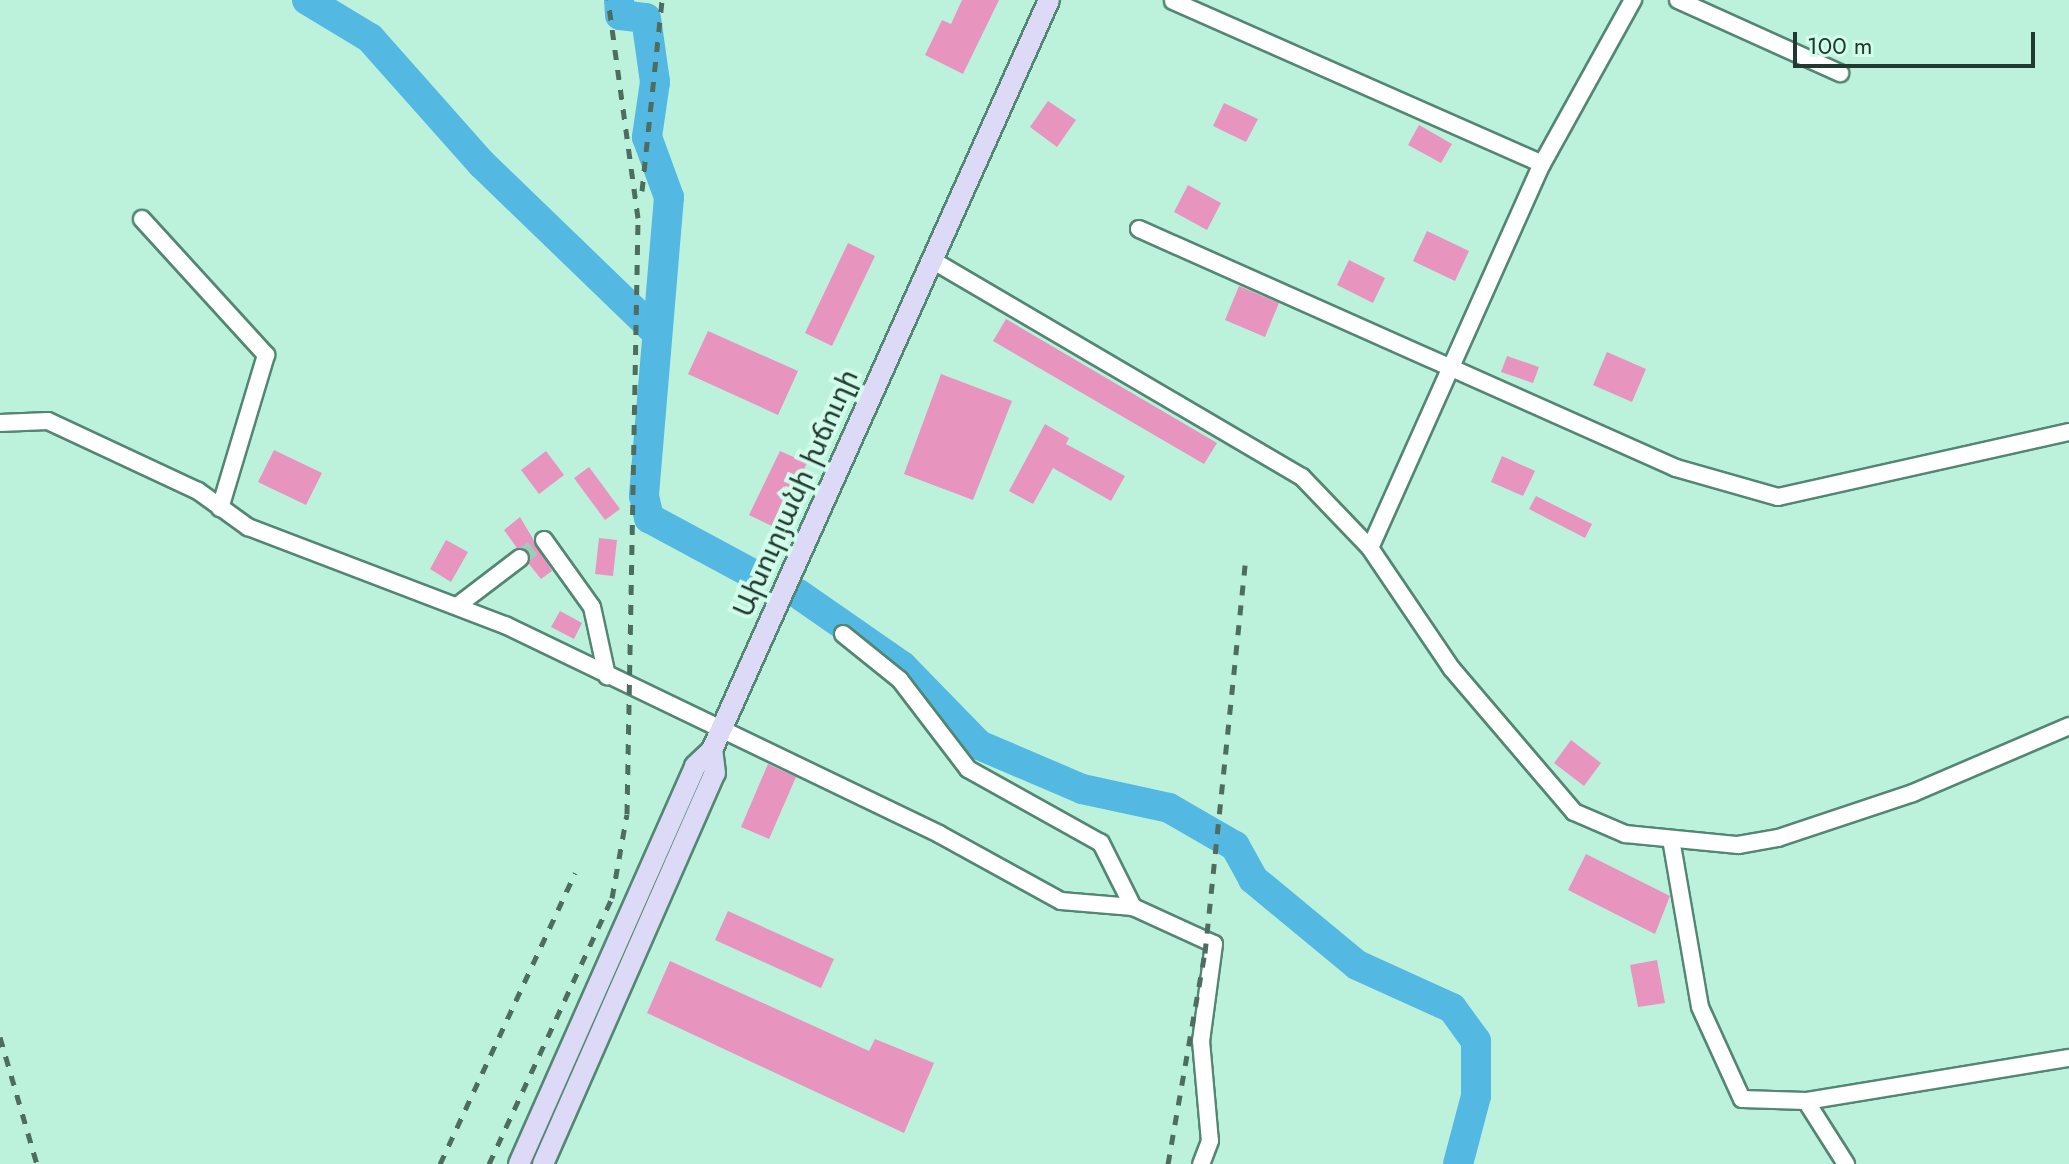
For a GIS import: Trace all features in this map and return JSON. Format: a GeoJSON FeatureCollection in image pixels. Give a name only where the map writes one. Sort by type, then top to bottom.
{"type":"FeatureCollection","features":[{"type":"Feature","properties":{"kind":"main road","name":"Ախուրյանի խճուղի"},"geometry":{"type":"LineString","coordinates":[[519,1164],[695,766],[716,741],[1049,0]]}},
{"type":"Feature","properties":{"kind":"main road","name":"Ախուրյանի խճուղի"},"geometry":{"type":"LineString","coordinates":[[543,1164],[715,773],[716,741]]}},
{"type":"Feature","properties":{"kind":"street"},"geometry":{"type":"LineString","coordinates":[[1370,548],[1542,164],[1633,0]]}},
{"type":"Feature","properties":{"kind":"street"},"geometry":{"type":"LineString","coordinates":[[1678,0],[1840,73]]}},
{"type":"Feature","properties":{"kind":"street"},"geometry":{"type":"LineString","coordinates":[[1173,1],[1542,164]]}},
{"type":"Feature","properties":{"kind":"street"},"geometry":{"type":"LineString","coordinates":[[142,219],[266,355],[220,508]]}},
{"type":"Feature","properties":{"kind":"street"},"geometry":{"type":"LineString","coordinates":[[1139,229],[1676,468],[1778,497],[2069,432]]}},
{"type":"Feature","properties":{"kind":"street"},"geometry":{"type":"LineString","coordinates":[[932,260],[1302,477],[1370,548],[1452,669],[1574,812],[1625,834],[1738,845],[1778,838],[1913,793],[2069,726]]}},
{"type":"Feature","properties":{"kind":"street"},"geometry":{"type":"LineString","coordinates":[[0,423],[48,421],[198,491],[248,527],[457,606],[607,676],[716,741],[939,834],[1061,901],[1133,907],[1214,944],[1201,1041],[1210,1141],[1201,1164]]}},
{"type":"Feature","properties":{"kind":"street"},"geometry":{"type":"LineString","coordinates":[[544,540],[592,607],[607,676]]}},
{"type":"Feature","properties":{"kind":"street"},"geometry":{"type":"LineString","coordinates":[[457,606],[520,558]]}},
{"type":"Feature","properties":{"kind":"street"},"geometry":{"type":"LineString","coordinates":[[843,634],[900,680],[968,769],[1101,843],[1133,907]]}},
{"type":"Feature","properties":{"kind":"street"},"geometry":{"type":"LineString","coordinates":[[1671,839],[1700,1007],[1742,1099],[1806,1101],[2069,1058]]}},
{"type":"Feature","properties":{"kind":"street"},"geometry":{"type":"LineString","coordinates":[[1806,1101],[1846,1164]]}},
{"type":"Feature","properties":{"kind":"building"},"geometry":{"type":"Polygon","coordinates":[[[962,0],[999,0],[963,74],[925,55],[942,20],[951,24],[962,0]]]}},
{"type":"Feature","properties":{"kind":"building"},"geometry":{"type":"Polygon","coordinates":[[[1048,101],[1076,120],[1057,147],[1030,127],[1048,101]]]}},
{"type":"Feature","properties":{"kind":"building"},"geometry":{"type":"Polygon","coordinates":[[[1224,103],[1258,119],[1246,142],[1213,126],[1224,103]]]}},
{"type":"Feature","properties":{"kind":"building"},"geometry":{"type":"Polygon","coordinates":[[[1419,125],[1452,144],[1441,163],[1408,145],[1419,125]]]}},
{"type":"Feature","properties":{"kind":"building"},"geometry":{"type":"Polygon","coordinates":[[[1188,185],[1221,203],[1207,230],[1174,212],[1188,185]]]}},
{"type":"Feature","properties":{"kind":"building"},"geometry":{"type":"Polygon","coordinates":[[[1427,231],[1469,251],[1455,281],[1413,261],[1427,231]]]}},
{"type":"Feature","properties":{"kind":"building"},"geometry":{"type":"Polygon","coordinates":[[[848,243],[875,256],[832,346],[805,333],[848,243]]]}},
{"type":"Feature","properties":{"kind":"building"},"geometry":{"type":"Polygon","coordinates":[[[1349,260],[1385,278],[1373,303],[1337,285],[1349,260]]]}},
{"type":"Feature","properties":{"kind":"building"},"geometry":{"type":"Polygon","coordinates":[[[1239,286],[1279,303],[1265,337],[1225,320],[1239,286]]]}},
{"type":"Feature","properties":{"kind":"building"},"geometry":{"type":"Polygon","coordinates":[[[1006,319],[1217,443],[1204,464],[993,341],[1006,319]]]}},
{"type":"Feature","properties":{"kind":"building"},"geometry":{"type":"Polygon","coordinates":[[[708,331],[798,371],[778,415],[688,374],[708,331]]]}},
{"type":"Feature","properties":{"kind":"building"},"geometry":{"type":"Polygon","coordinates":[[[1607,352],[1646,369],[1632,402],[1593,385],[1607,352]]]}},
{"type":"Feature","properties":{"kind":"building"},"geometry":{"type":"Polygon","coordinates":[[[1507,356],[1539,367],[1533,383],[1501,372],[1507,356]]]}},
{"type":"Feature","properties":{"kind":"building"},"geometry":{"type":"Polygon","coordinates":[[[941,374],[1012,401],[973,500],[904,474],[941,374]]]}},
{"type":"Feature","properties":{"kind":"building"},"geometry":{"type":"Polygon","coordinates":[[[1045,424],[1069,438],[1066,444],[1125,476],[1111,501],[1053,468],[1033,504],[1009,491],[1045,424]]]}},
{"type":"Feature","properties":{"kind":"building"},"geometry":{"type":"Polygon","coordinates":[[[274,450],[322,473],[306,505],[258,482],[274,450]]]}},
{"type":"Feature","properties":{"kind":"building"},"geometry":{"type":"Polygon","coordinates":[[[546,451],[564,475],[539,494],[521,470],[546,451]]]}},
{"type":"Feature","properties":{"kind":"building"},"geometry":{"type":"Polygon","coordinates":[[[780,451],[807,463],[776,528],[749,515],[780,451]]]}},
{"type":"Feature","properties":{"kind":"building"},"geometry":{"type":"Polygon","coordinates":[[[1502,456],[1535,471],[1523,496],[1491,482],[1502,456]]]}},
{"type":"Feature","properties":{"kind":"building"},"geometry":{"type":"Polygon","coordinates":[[[589,467],[620,509],[605,520],[574,478],[589,467]]]}},
{"type":"Feature","properties":{"kind":"building"},"geometry":{"type":"Polygon","coordinates":[[[1536,496],[1592,524],[1585,538],[1529,509],[1536,496]]]}},
{"type":"Feature","properties":{"kind":"building"},"geometry":{"type":"Polygon","coordinates":[[[520,517],[552,571],[541,579],[529,564],[529,552],[517,548],[504,530],[520,517]]]}},
{"type":"Feature","properties":{"kind":"building"},"geometry":{"type":"Polygon","coordinates":[[[599,538],[617,540],[613,576],[595,574],[599,538]]]}},
{"type":"Feature","properties":{"kind":"building"},"geometry":{"type":"Polygon","coordinates":[[[446,540],[468,552],[451,582],[430,569],[446,540]]]}},
{"type":"Feature","properties":{"kind":"building"},"geometry":{"type":"Polygon","coordinates":[[[560,611],[582,623],[574,639],[551,627],[560,611]]]}},
{"type":"Feature","properties":{"kind":"building"},"geometry":{"type":"Polygon","coordinates":[[[1571,740],[1601,763],[1584,786],[1554,763],[1571,740]]]}},
{"type":"Feature","properties":{"kind":"building"},"geometry":{"type":"Polygon","coordinates":[[[768,764],[796,777],[769,839],[741,827],[768,764]]]}},
{"type":"Feature","properties":{"kind":"building"},"geometry":{"type":"Polygon","coordinates":[[[1586,854],[1670,896],[1655,934],[1568,890],[1586,854]]]}},
{"type":"Feature","properties":{"kind":"building"},"geometry":{"type":"Polygon","coordinates":[[[728,911],[834,959],[821,988],[715,940],[728,911]]]}},
{"type":"Feature","properties":{"kind":"building"},"geometry":{"type":"Polygon","coordinates":[[[1657,960],[1665,1003],[1638,1007],[1630,965],[1657,960]]]}},
{"type":"Feature","properties":{"kind":"building"},"geometry":{"type":"Polygon","coordinates":[[[670,961],[869,1051],[875,1039],[934,1063],[904,1133],[647,1013],[670,961]]]}},
{"type":"Feature","properties":{"kind":"waterway"},"geometry":{"type":"LineString","coordinates":[[307,0],[370,38],[482,164],[655,331]]}},
{"type":"Feature","properties":{"kind":"waterway"},"geometry":{"type":"LineString","coordinates":[[619,0],[620,15],[646,18],[655,82],[647,137],[669,197],[644,496],[649,518],[753,574]]}},
{"type":"Feature","properties":{"kind":"waterway"},"geometry":{"type":"LineString","coordinates":[[797,593],[902,666],[979,745],[1082,789],[1169,808],[1235,846],[1253,879],[1357,965],[1452,1008],[1476,1041],[1476,1096],[1458,1164]]}},
{"type":"Feature","properties":{"kind":"tunnel"},"geometry":{"type":"LineString","coordinates":[[520,558],[544,540]]}},
{"type":"Feature","properties":{"kind":"railway"},"geometry":{"type":"LineString","coordinates":[[489,1164],[612,898],[627,814],[638,218],[608,0]]}},
{"type":"Feature","properties":{"kind":"railway"},"geometry":{"type":"LineString","coordinates":[[642,191],[662,0]]}},
{"type":"Feature","properties":{"kind":"railway"},"geometry":{"type":"LineString","coordinates":[[1168,1164],[1205,953],[1245,564]]}},
{"type":"Feature","properties":{"kind":"railway"},"geometry":{"type":"LineString","coordinates":[[440,1164],[575,873]]}},
{"type":"Feature","properties":{"kind":"railway"},"geometry":{"type":"LineString","coordinates":[[0,1037],[37,1164]]}}]}
